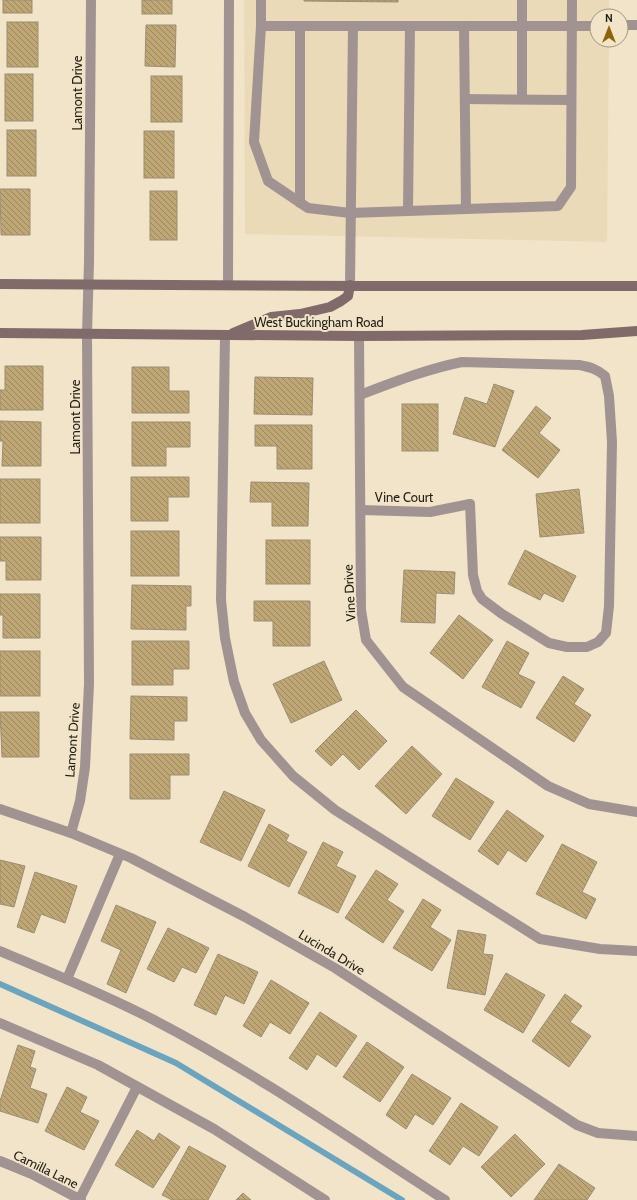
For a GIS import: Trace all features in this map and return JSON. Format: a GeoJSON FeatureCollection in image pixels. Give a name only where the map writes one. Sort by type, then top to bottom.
{"type":"FeatureCollection","features":[{"type":"Feature","properties":{"kind":"main road"},"geometry":{"type":"LineString","coordinates":[[0,284],[637,286]]}},
{"type":"Feature","properties":{"kind":"main road"},"geometry":{"type":"LineString","coordinates":[[227,335],[271,317],[306,313],[336,305],[348,296],[350,285]]}},
{"type":"Feature","properties":{"kind":"main road","name":"West Buckingham Road"},"geometry":{"type":"LineString","coordinates":[[0,333],[360,336],[582,335],[637,331]]}},
{"type":"Feature","properties":{"kind":"street","name":"Lamont Drive"},"geometry":{"type":"LineString","coordinates":[[71,833],[80,802],[85,767],[89,684],[87,334],[89,284],[91,0]]}},
{"type":"Feature","properties":{"kind":"street"},"geometry":{"type":"LineString","coordinates":[[228,285],[229,0]]}},
{"type":"Feature","properties":{"kind":"street"},"geometry":{"type":"LineString","coordinates":[[261,0],[261,26],[254,142],[268,181],[308,208],[350,213],[558,206],[571,187],[572,0]]}},
{"type":"Feature","properties":{"kind":"street"},"geometry":{"type":"LineString","coordinates":[[522,0],[522,99]]}},
{"type":"Feature","properties":{"kind":"street"},"geometry":{"type":"LineString","coordinates":[[261,26],[589,26]]}},
{"type":"Feature","properties":{"kind":"street"},"geometry":{"type":"LineString","coordinates":[[300,26],[300,203]]}},
{"type":"Feature","properties":{"kind":"street"},"geometry":{"type":"LineString","coordinates":[[350,285],[353,26]]}},
{"type":"Feature","properties":{"kind":"street"},"geometry":{"type":"LineString","coordinates":[[408,211],[410,26]]}},
{"type":"Feature","properties":{"kind":"street"},"geometry":{"type":"LineString","coordinates":[[464,26],[466,209]]}},
{"type":"Feature","properties":{"kind":"street"},"geometry":{"type":"LineString","coordinates":[[465,99],[571,100]]}},
{"type":"Feature","properties":{"kind":"street"},"geometry":{"type":"LineString","coordinates":[[227,335],[221,600],[225,638],[234,682],[246,713],[261,740],[293,776],[335,810],[540,939],[600,949],[637,951]]}},
{"type":"Feature","properties":{"kind":"street","name":"Vine Drive"},"geometry":{"type":"LineString","coordinates":[[360,336],[361,610],[366,640],[403,687],[548,786],[589,804],[637,812]]}},
{"type":"Feature","properties":{"kind":"street","name":"Vine Court"},"geometry":{"type":"LineString","coordinates":[[360,395],[410,376],[462,362],[579,365],[591,367],[598,370],[605,376],[609,396],[612,442],[609,606],[606,633],[598,642],[588,647],[567,647],[549,643],[502,614],[482,599],[477,591],[473,575],[470,504],[430,512],[361,510]]}},
{"type":"Feature","properties":{"kind":"street","name":"Lucinda Drive"},"geometry":{"type":"LineString","coordinates":[[0,809],[71,833],[120,854],[246,917],[335,968],[577,1125],[598,1133],[637,1136]]}},
{"type":"Feature","properties":{"kind":"street"},"geometry":{"type":"LineString","coordinates":[[67,979],[120,854]]}},
{"type":"Feature","properties":{"kind":"street"},"geometry":{"type":"LineString","coordinates":[[0,952],[67,979],[154,1020],[223,1058],[276,1089],[445,1200]]}},
{"type":"Feature","properties":{"kind":"street"},"geometry":{"type":"LineString","coordinates":[[0,1022],[98,1064],[214,1129],[326,1200]]}},
{"type":"Feature","properties":{"kind":"street"},"geometry":{"type":"LineString","coordinates":[[80,1200],[137,1087]]}},
{"type":"Feature","properties":{"kind":"street","name":"Camilla Lane"},"geometry":{"type":"LineString","coordinates":[[0,1161],[32,1174],[80,1200]]}},
{"type":"Feature","properties":{"kind":"shaded area"},"geometry":{"type":"Polygon","coordinates":[[[244,0],[609,0],[609,8],[589,8],[589,48],[609,48],[607,242],[245,234],[244,0]]]}},
{"type":"Feature","properties":{"kind":"building"},"geometry":{"type":"Polygon","coordinates":[[[3,0],[32,0],[32,13],[3,13],[3,0]]]}},
{"type":"Feature","properties":{"kind":"building"},"geometry":{"type":"Polygon","coordinates":[[[142,0],[172,0],[172,14],[142,14],[142,0]]]}},
{"type":"Feature","properties":{"kind":"building"},"geometry":{"type":"Polygon","coordinates":[[[398,0],[398,2],[304,1],[398,0]]]}},
{"type":"Feature","properties":{"kind":"building"},"geometry":{"type":"Polygon","coordinates":[[[7,22],[38,22],[38,67],[7,67],[7,22]]]}},
{"type":"Feature","properties":{"kind":"building"},"geometry":{"type":"Polygon","coordinates":[[[146,25],[176,25],[175,67],[145,66],[146,25]]]}},
{"type":"Feature","properties":{"kind":"building"},"geometry":{"type":"Polygon","coordinates":[[[5,74],[33,74],[33,121],[5,121],[5,74]]]}},
{"type":"Feature","properties":{"kind":"building"},"geometry":{"type":"Polygon","coordinates":[[[151,76],[182,76],[182,122],[151,122],[151,76]]]}},
{"type":"Feature","properties":{"kind":"building"},"geometry":{"type":"Polygon","coordinates":[[[7,130],[36,130],[36,176],[7,176],[7,130]]]}},
{"type":"Feature","properties":{"kind":"building"},"geometry":{"type":"Polygon","coordinates":[[[144,131],[174,131],[174,178],[144,178],[144,131]]]}},
{"type":"Feature","properties":{"kind":"building"},"geometry":{"type":"Polygon","coordinates":[[[0,189],[30,189],[30,235],[1,235],[0,189]]]}},
{"type":"Feature","properties":{"kind":"building"},"geometry":{"type":"Polygon","coordinates":[[[150,191],[177,191],[177,240],[150,240],[150,191]]]}},
{"type":"Feature","properties":{"kind":"building"},"geometry":{"type":"Polygon","coordinates":[[[5,366],[43,366],[43,410],[0,410],[0,390],[5,390],[5,366]]]}},
{"type":"Feature","properties":{"kind":"building"},"geometry":{"type":"Polygon","coordinates":[[[132,367],[169,367],[169,391],[189,391],[189,413],[132,413],[132,367]]]}},
{"type":"Feature","properties":{"kind":"building"},"geometry":{"type":"Polygon","coordinates":[[[255,377],[313,378],[312,415],[254,414],[255,377]]]}},
{"type":"Feature","properties":{"kind":"building"},"geometry":{"type":"Polygon","coordinates":[[[494,384],[514,391],[495,447],[453,434],[465,397],[487,404],[494,384]]]}},
{"type":"Feature","properties":{"kind":"building"},"geometry":{"type":"Polygon","coordinates":[[[402,404],[438,404],[438,451],[402,451],[402,404]]]}},
{"type":"Feature","properties":{"kind":"building"},"geometry":{"type":"Polygon","coordinates":[[[536,406],[551,418],[539,433],[560,450],[538,478],[502,450],[536,406]]]}},
{"type":"Feature","properties":{"kind":"building"},"geometry":{"type":"Polygon","coordinates":[[[0,421],[41,422],[41,466],[2,466],[3,441],[0,441],[0,421]]]}},
{"type":"Feature","properties":{"kind":"building"},"geometry":{"type":"Polygon","coordinates":[[[132,422],[190,422],[190,447],[166,447],[166,466],[132,466],[132,422]]]}},
{"type":"Feature","properties":{"kind":"building"},"geometry":{"type":"Polygon","coordinates":[[[255,425],[312,425],[312,469],[277,469],[277,446],[255,446],[255,425]]]}},
{"type":"Feature","properties":{"kind":"building"},"geometry":{"type":"Polygon","coordinates":[[[131,477],[189,477],[189,497],[168,497],[168,521],[131,521],[131,477]]]}},
{"type":"Feature","properties":{"kind":"building"},"geometry":{"type":"Polygon","coordinates":[[[0,479],[40,479],[40,523],[0,523],[0,479]]]}},
{"type":"Feature","properties":{"kind":"building"},"geometry":{"type":"Polygon","coordinates":[[[251,482],[309,483],[308,526],[272,526],[272,502],[250,502],[251,482]]]}},
{"type":"Feature","properties":{"kind":"building"},"geometry":{"type":"Polygon","coordinates":[[[579,489],[584,533],[540,537],[536,494],[579,489]]]}},
{"type":"Feature","properties":{"kind":"building"},"geometry":{"type":"Polygon","coordinates":[[[131,531],[179,531],[179,576],[131,576],[131,531]]]}},
{"type":"Feature","properties":{"kind":"building"},"geometry":{"type":"Polygon","coordinates":[[[0,537],[41,537],[41,580],[6,580],[6,561],[0,561],[0,537]]]}},
{"type":"Feature","properties":{"kind":"building"},"geometry":{"type":"Polygon","coordinates":[[[266,540],[310,540],[310,584],[266,584],[266,540]]]}},
{"type":"Feature","properties":{"kind":"building"},"geometry":{"type":"Polygon","coordinates":[[[525,550],[576,576],[563,602],[544,593],[540,600],[508,584],[525,550]]]}},
{"type":"Feature","properties":{"kind":"building"},"geometry":{"type":"Polygon","coordinates":[[[404,570],[455,572],[454,594],[436,593],[435,623],[401,622],[404,570]]]}},
{"type":"Feature","properties":{"kind":"building"},"geometry":{"type":"Polygon","coordinates":[[[132,585],[191,586],[191,606],[186,606],[186,630],[131,629],[132,585]]]}},
{"type":"Feature","properties":{"kind":"building"},"geometry":{"type":"Polygon","coordinates":[[[0,594],[40,594],[40,638],[3,638],[3,615],[0,615],[0,594]]]}},
{"type":"Feature","properties":{"kind":"building"},"geometry":{"type":"Polygon","coordinates":[[[254,601],[310,601],[310,646],[273,646],[273,621],[254,621],[254,601]]]}},
{"type":"Feature","properties":{"kind":"building"},"geometry":{"type":"Polygon","coordinates":[[[459,615],[493,640],[463,679],[430,653],[459,615]]]}},
{"type":"Feature","properties":{"kind":"building"},"geometry":{"type":"Polygon","coordinates":[[[132,641],[189,641],[189,669],[173,669],[173,685],[132,685],[132,641]]]}},
{"type":"Feature","properties":{"kind":"building"},"geometry":{"type":"Polygon","coordinates":[[[507,641],[529,653],[518,674],[535,682],[521,708],[482,687],[507,641]]]}},
{"type":"Feature","properties":{"kind":"building"},"geometry":{"type":"Polygon","coordinates":[[[0,651],[40,651],[40,696],[0,696],[0,651]]]}},
{"type":"Feature","properties":{"kind":"building"},"geometry":{"type":"Polygon","coordinates":[[[324,661],[342,700],[291,723],[273,684],[324,661]]]}},
{"type":"Feature","properties":{"kind":"building"},"geometry":{"type":"Polygon","coordinates":[[[563,676],[584,689],[574,704],[591,715],[574,742],[536,718],[563,676]]]}},
{"type":"Feature","properties":{"kind":"building"},"geometry":{"type":"Polygon","coordinates":[[[131,696],[187,697],[187,721],[174,721],[174,740],[130,739],[131,696]]]}},
{"type":"Feature","properties":{"kind":"building"},"geometry":{"type":"Polygon","coordinates":[[[356,710],[387,741],[359,770],[343,754],[331,766],[315,751],[356,710]]]}},
{"type":"Feature","properties":{"kind":"building"},"geometry":{"type":"Polygon","coordinates":[[[0,712],[39,712],[39,757],[2,757],[0,712]]]}},
{"type":"Feature","properties":{"kind":"building"},"geometry":{"type":"Polygon","coordinates":[[[412,746],[442,774],[406,814],[375,786],[412,746]]]}},
{"type":"Feature","properties":{"kind":"building"},"geometry":{"type":"Polygon","coordinates":[[[130,754],[189,754],[189,775],[170,775],[170,799],[130,799],[130,754]]]}},
{"type":"Feature","properties":{"kind":"building"},"geometry":{"type":"Polygon","coordinates":[[[456,778],[494,802],[470,840],[432,816],[456,778]]]}},
{"type":"Feature","properties":{"kind":"building"},"geometry":{"type":"Polygon","coordinates":[[[224,791],[265,810],[241,861],[200,842],[224,791]]]}},
{"type":"Feature","properties":{"kind":"building"},"geometry":{"type":"Polygon","coordinates":[[[507,810],[544,836],[526,862],[508,850],[498,865],[478,851],[507,810]]]}},
{"type":"Feature","properties":{"kind":"building"},"geometry":{"type":"Polygon","coordinates":[[[269,824],[289,835],[286,841],[307,852],[289,887],[248,866],[269,824]]]}},
{"type":"Feature","properties":{"kind":"building"},"geometry":{"type":"Polygon","coordinates":[[[323,842],[343,852],[336,866],[356,876],[338,913],[298,893],[323,842]]]}},
{"type":"Feature","properties":{"kind":"building"},"geometry":{"type":"Polygon","coordinates":[[[562,844],[597,862],[582,892],[596,899],[586,919],[536,894],[562,844]]]}},
{"type":"Feature","properties":{"kind":"building"},"geometry":{"type":"Polygon","coordinates":[[[0,860],[25,866],[14,907],[0,904],[0,860]]]}},
{"type":"Feature","properties":{"kind":"building"},"geometry":{"type":"Polygon","coordinates":[[[376,870],[398,884],[387,900],[404,911],[383,943],[345,918],[376,870]]]}},
{"type":"Feature","properties":{"kind":"building"},"geometry":{"type":"Polygon","coordinates":[[[35,872],[77,886],[65,923],[41,914],[34,933],[17,927],[35,872]]]}},
{"type":"Feature","properties":{"kind":"building"},"geometry":{"type":"Polygon","coordinates":[[[423,899],[441,910],[430,927],[451,940],[432,971],[393,948],[423,899]]]}},
{"type":"Feature","properties":{"kind":"building"},"geometry":{"type":"Polygon","coordinates":[[[116,905],[156,922],[126,993],[107,984],[121,950],[101,941],[116,905]]]}},
{"type":"Feature","properties":{"kind":"building"},"geometry":{"type":"Polygon","coordinates":[[[168,928],[209,948],[196,973],[182,967],[174,982],[147,969],[168,928]]]}},
{"type":"Feature","properties":{"kind":"building"},"geometry":{"type":"Polygon","coordinates":[[[458,930],[486,935],[483,954],[493,955],[485,995],[447,988],[458,930]]]}},
{"type":"Feature","properties":{"kind":"building"},"geometry":{"type":"Polygon","coordinates":[[[218,954],[258,972],[244,1004],[225,995],[216,1015],[194,1005],[218,954]]]}},
{"type":"Feature","properties":{"kind":"building"},"geometry":{"type":"Polygon","coordinates":[[[506,973],[545,995],[523,1033],[484,1010],[506,973]]]}},
{"type":"Feature","properties":{"kind":"building"},"geometry":{"type":"Polygon","coordinates":[[[271,980],[309,1003],[290,1034],[270,1022],[261,1037],[243,1026],[271,980]]]}},
{"type":"Feature","properties":{"kind":"building"},"geometry":{"type":"Polygon","coordinates":[[[565,994],[582,1006],[570,1022],[591,1036],[569,1067],[532,1041],[565,994]]]}},
{"type":"Feature","properties":{"kind":"building"},"geometry":{"type":"Polygon","coordinates":[[[320,1012],[357,1036],[336,1067],[317,1054],[307,1070],[289,1058],[320,1012]]]}},
{"type":"Feature","properties":{"kind":"building"},"geometry":{"type":"Polygon","coordinates":[[[367,1042],[404,1067],[380,1102],[343,1077],[367,1042]]]}},
{"type":"Feature","properties":{"kind":"building"},"geometry":{"type":"Polygon","coordinates":[[[18,1045],[35,1051],[30,1067],[36,1069],[30,1088],[47,1094],[38,1123],[0,1111],[0,1101],[18,1045]]]}},
{"type":"Feature","properties":{"kind":"building"},"geometry":{"type":"Polygon","coordinates":[[[412,1074],[451,1098],[433,1125],[415,1114],[406,1129],[386,1115],[412,1074]]]}},
{"type":"Feature","properties":{"kind":"building"},"geometry":{"type":"Polygon","coordinates":[[[67,1087],[87,1097],[80,1112],[99,1121],[84,1150],[45,1131],[67,1087]]]}},
{"type":"Feature","properties":{"kind":"building"},"geometry":{"type":"Polygon","coordinates":[[[461,1103],[498,1127],[479,1156],[463,1146],[450,1165],[429,1151],[461,1103]]]}},
{"type":"Feature","properties":{"kind":"building"},"geometry":{"type":"Polygon","coordinates":[[[137,1130],[154,1141],[159,1133],[180,1147],[153,1188],[115,1165],[137,1130]]]}},
{"type":"Feature","properties":{"kind":"building"},"geometry":{"type":"Polygon","coordinates":[[[515,1134],[545,1164],[511,1197],[481,1167],[515,1134]]]}},
{"type":"Feature","properties":{"kind":"building"},"geometry":{"type":"Polygon","coordinates":[[[189,1146],[226,1166],[208,1200],[172,1200],[162,1195],[189,1146]]]}},
{"type":"Feature","properties":{"kind":"building"},"geometry":{"type":"Polygon","coordinates":[[[559,1164],[595,1188],[587,1200],[534,1200],[559,1164]]]}},
{"type":"Feature","properties":{"kind":"building"},"geometry":{"type":"Polygon","coordinates":[[[243,1193],[251,1200],[236,1200],[243,1193]]]}},
{"type":"Feature","properties":{"kind":"waterway"},"geometry":{"type":"LineString","coordinates":[[0,984],[176,1063],[402,1200]]}}]}
